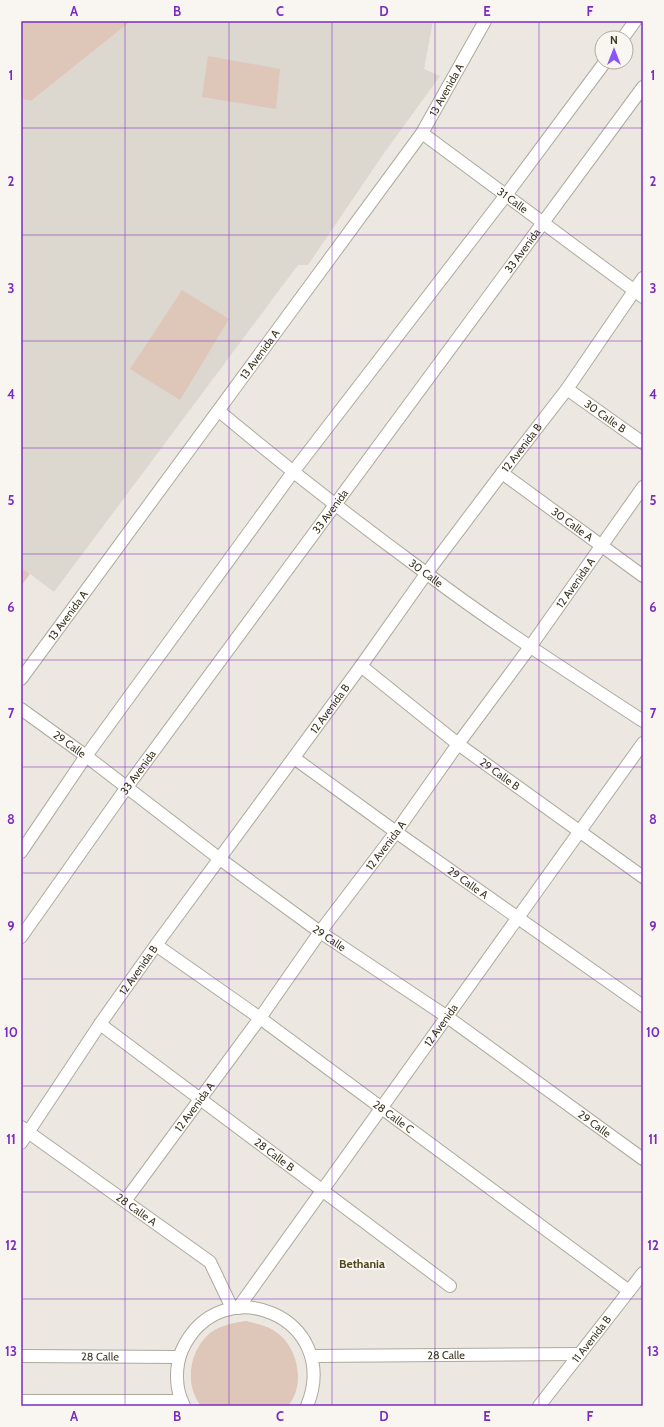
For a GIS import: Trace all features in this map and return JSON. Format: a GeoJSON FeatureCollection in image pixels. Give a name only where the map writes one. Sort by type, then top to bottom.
{"type":"FeatureCollection","features":[{"type":"Feature","properties":{"kind":"street","name":"13 Avenida A"},"geometry":{"type":"LineString","coordinates":[[21,679],[422,133],[485,21]]}},
{"type":"Feature","properties":{"kind":"street"},"geometry":{"type":"LineString","coordinates":[[629,30],[635,21]]}},
{"type":"Feature","properties":{"kind":"street"},"geometry":{"type":"LineString","coordinates":[[21,852],[86,756],[293,472],[506,195],[599,70]]}},
{"type":"Feature","properties":{"kind":"street","name":"33 Avenida"},"geometry":{"type":"LineString","coordinates":[[21,937],[127,787],[643,87]]}},
{"type":"Feature","properties":{"kind":"street","name":"31 Calle"},"geometry":{"type":"LineString","coordinates":[[422,133],[639,294]]}},
{"type":"Feature","properties":{"kind":"street","name":"12 Avenida B"},"geometry":{"type":"LineString","coordinates":[[21,1143],[25,1130],[156,945],[361,666],[426,574],[639,294],[643,278]]}},
{"type":"Feature","properties":{"kind":"street","name":"30 Calle B"},"geometry":{"type":"LineString","coordinates":[[567,389],[643,443]]}},
{"type":"Feature","properties":{"kind":"street","name":"30 Calle"},"geometry":{"type":"LineString","coordinates":[[219,411],[293,472],[426,574],[530,647],[643,721]]}},
{"type":"Feature","properties":{"kind":"street","name":"30 Calle A"},"geometry":{"type":"LineString","coordinates":[[502,473],[601,547],[643,576]]}},
{"type":"Feature","properties":{"kind":"street","name":"12 Avenida A"},"geometry":{"type":"LineString","coordinates":[[125,1201],[260,1018],[320,932],[396,832],[458,744],[530,647],[643,487]]}},
{"type":"Feature","properties":{"kind":"street","name":"29 Calle B"},"geometry":{"type":"LineString","coordinates":[[361,666],[458,744],[580,830],[643,877]]}},
{"type":"Feature","properties":{"kind":"street","name":"29 Calle"},"geometry":{"type":"LineString","coordinates":[[21,709],[86,756],[220,859],[320,932],[446,1016],[643,1159]]}},
{"type":"Feature","properties":{"kind":"street","name":"12 Avenida"},"geometry":{"type":"LineString","coordinates":[[235,1308],[643,743]]}},
{"type":"Feature","properties":{"kind":"street","name":"29 Calle A"},"geometry":{"type":"LineString","coordinates":[[294,758],[517,918],[643,1006]]}},
{"type":"Feature","properties":{"kind":"street","name":"28 Calle C"},"geometry":{"type":"LineString","coordinates":[[156,945],[260,1018],[629,1291]]}},
{"type":"Feature","properties":{"kind":"street","name":"28 Calle B"},"geometry":{"type":"LineString","coordinates":[[100,1024],[450,1286]]}},
{"type":"Feature","properties":{"kind":"street","name":"28 Calle A"},"geometry":{"type":"LineString","coordinates":[[25,1130],[210,1262],[235,1308]]}},
{"type":"Feature","properties":{"kind":"street","name":"11 Avenida B"},"geometry":{"type":"LineString","coordinates":[[540,1406],[643,1273]]}},
{"type":"Feature","properties":{"kind":"street"},"geometry":{"type":"LineString","coordinates":[[21,1401],[183,1405],[177,1382],[178,1362],[188,1338],[198,1325],[217,1313],[235,1308],[262,1309],[284,1319],[300,1333],[312,1356],[314,1372],[313,1388],[307,1406]]}},
{"type":"Feature","properties":{"kind":"street","name":"28 Calle"},"geometry":{"type":"LineString","coordinates":[[312,1356],[580,1354]]}},
{"type":"Feature","properties":{"kind":"street","name":"28 Calle"},"geometry":{"type":"LineString","coordinates":[[21,1356],[179,1357]]}},
{"type":"Feature","properties":{"kind":"shaded area"},"geometry":{"type":"Polygon","coordinates":[[[21,21],[131,21],[31,101],[21,99],[21,21]]]}},
{"type":"Feature","properties":{"kind":"shaded area"},"geometry":{"type":"Polygon","coordinates":[[[131,21],[433,21],[424,69],[440,76],[382,156],[308,265],[298,265],[54,592],[21,567],[21,99],[31,101],[131,21]]]}},
{"type":"Feature","properties":{"kind":"shaded area"},"geometry":{"type":"Polygon","coordinates":[[[208,56],[280,69],[276,109],[202,97],[208,56]]]}},
{"type":"Feature","properties":{"kind":"shaded area"},"geometry":{"type":"Polygon","coordinates":[[[182,290],[229,319],[180,400],[130,369],[182,290]]]}},
{"type":"Feature","properties":{"kind":"shaded area"},"geometry":{"type":"Polygon","coordinates":[[[21,567],[30,574],[21,586],[21,567]]]}},
{"type":"Feature","properties":{"kind":"shaded area"},"geometry":{"type":"Polygon","coordinates":[[[246,1321],[272,1329],[280,1335],[292,1350],[298,1369],[297,1389],[293,1398],[288,1406],[201,1406],[192,1388],[191,1378],[193,1358],[197,1349],[203,1340],[214,1330],[227,1325],[246,1321]]]}},
{"type":"Feature","properties":{"kind":"district","name":"Bethania"},"geometry":{"type":"Point","coordinates":[362,1264]}}]}
